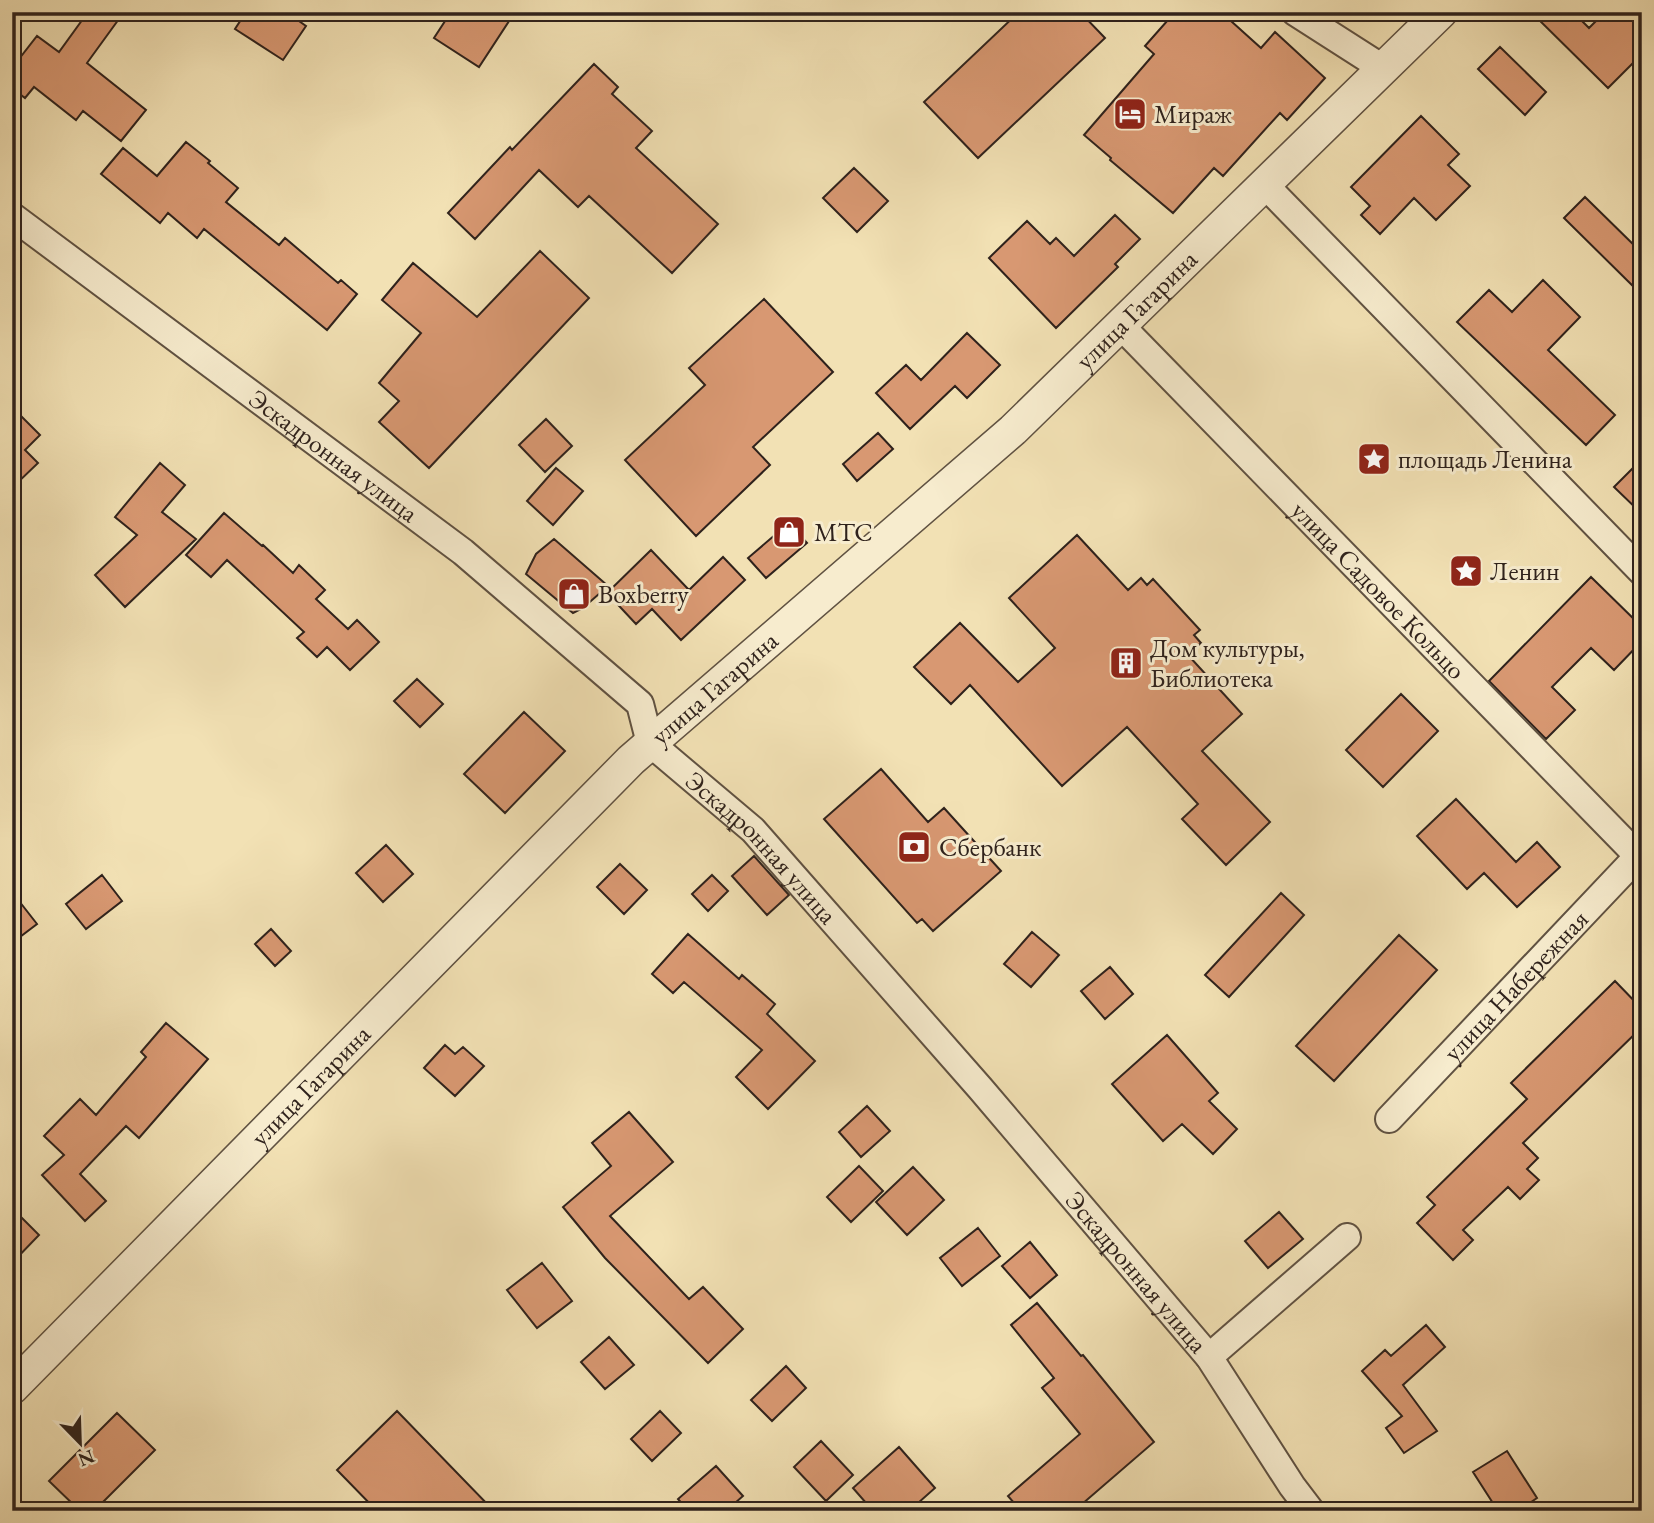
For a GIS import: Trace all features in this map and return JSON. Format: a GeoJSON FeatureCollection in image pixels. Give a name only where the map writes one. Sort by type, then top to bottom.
{"type":"FeatureCollection","features":[{"type":"Feature","properties":{"kind":"street"},"geometry":{"type":"LineString","coordinates":[[1295,12],[1384,69]]}},
{"type":"Feature","properties":{"kind":"street","name":"улица Гагарина"},"geometry":{"type":"LineString","coordinates":[[12,1388],[650,743],[1013,430],[1441,12]]}},
{"type":"Feature","properties":{"kind":"street"},"geometry":{"type":"LineString","coordinates":[[1265,185],[1642,572]]}},
{"type":"Feature","properties":{"kind":"street","name":"Эскадронная улица"},"geometry":{"type":"LineString","coordinates":[[12,216],[463,552],[640,704],[650,743],[753,830],[980,1088],[1209,1357],[1311,1511]]}},
{"type":"Feature","properties":{"kind":"street","name":"улица Садовое Кольцо"},"geometry":{"type":"LineString","coordinates":[[1121,326],[1640,854]]}},
{"type":"Feature","properties":{"kind":"street","name":"улица Набережная"},"geometry":{"type":"LineString","coordinates":[[1389,1119],[1640,854]]}},
{"type":"Feature","properties":{"kind":"street"},"geometry":{"type":"LineString","coordinates":[[1209,1357],[1347,1237]]}},
{"type":"Feature","properties":{"kind":"building"},"geometry":{"type":"Polygon","coordinates":[[[88,12],[124,12],[87,63],[146,110],[121,141],[83,111],[76,120],[34,87],[25,98],[12,88],[12,68],[37,36],[59,52],[88,12]]]}},
{"type":"Feature","properties":{"kind":"building"},"geometry":{"type":"Polygon","coordinates":[[[246,12],[286,12],[306,26],[283,60],[235,29],[246,12]]]}},
{"type":"Feature","properties":{"kind":"building"},"geometry":{"type":"Polygon","coordinates":[[[451,12],[515,12],[479,67],[434,38],[451,12]]]}},
{"type":"Feature","properties":{"kind":"building"},"geometry":{"type":"Polygon","coordinates":[[[1019,12],[1080,12],[1105,38],[978,158],[924,102],[1019,12]]]}},
{"type":"Feature","properties":{"kind":"building"},"geometry":{"type":"Polygon","coordinates":[[[1175,12],[1221,12],[1261,48],[1275,32],[1325,78],[1287,120],[1280,113],[1223,176],[1214,168],[1173,213],[1084,135],[1154,54],[1145,46],[1175,12]]]}},
{"type":"Feature","properties":{"kind":"building"},"geometry":{"type":"Polygon","coordinates":[[[1531,12],[1573,12],[1589,28],[1605,12],[1642,12],[1642,54],[1608,88],[1531,12]]]}},
{"type":"Feature","properties":{"kind":"building"},"geometry":{"type":"Polygon","coordinates":[[[1500,47],[1546,92],[1525,115],[1478,69],[1500,47]]]}},
{"type":"Feature","properties":{"kind":"building"},"geometry":{"type":"Polygon","coordinates":[[[594,64],[618,87],[612,94],[652,131],[636,148],[718,224],[672,273],[589,196],[578,207],[539,170],[475,239],[448,213],[594,64]]]}},
{"type":"Feature","properties":{"kind":"building"},"geometry":{"type":"Polygon","coordinates":[[[1421,116],[1459,154],[1448,165],[1470,186],[1436,220],[1414,198],[1380,234],[1361,215],[1370,206],[1351,187],[1421,116]]]}},
{"type":"Feature","properties":{"kind":"building"},"geometry":{"type":"Polygon","coordinates":[[[186,142],[238,188],[226,202],[279,245],[285,238],[338,283],[341,280],[357,294],[327,330],[204,229],[197,238],[168,213],[160,223],[101,174],[123,148],[157,176],[186,142]]]}},
{"type":"Feature","properties":{"kind":"building"},"geometry":{"type":"Polygon","coordinates":[[[854,168],[888,201],[857,232],[823,198],[854,168]]]}},
{"type":"Feature","properties":{"kind":"building"},"geometry":{"type":"Polygon","coordinates":[[[1585,197],[1642,253],[1642,295],[1564,218],[1585,197]]]}},
{"type":"Feature","properties":{"kind":"building"},"geometry":{"type":"Polygon","coordinates":[[[1115,215],[1140,239],[1115,264],[1118,267],[1056,328],[989,258],[1027,221],[1050,244],[1056,238],[1074,256],[1115,215]]]}},
{"type":"Feature","properties":{"kind":"building"},"geometry":{"type":"Polygon","coordinates":[[[540,251],[589,298],[429,468],[379,422],[399,401],[379,383],[421,333],[382,300],[413,263],[477,317],[540,251]]]}},
{"type":"Feature","properties":{"kind":"building"},"geometry":{"type":"Polygon","coordinates":[[[1543,280],[1580,317],[1548,350],[1615,415],[1586,445],[1457,322],[1489,290],[1512,312],[1543,280]]]}},
{"type":"Feature","properties":{"kind":"building"},"geometry":{"type":"Polygon","coordinates":[[[764,299],[833,372],[753,447],[770,465],[696,536],[625,460],[705,385],[689,368],[764,299]]]}},
{"type":"Feature","properties":{"kind":"building"},"geometry":{"type":"Polygon","coordinates":[[[967,333],[1000,365],[967,398],[955,386],[910,429],[876,393],[906,365],[921,380],[967,333]]]}},
{"type":"Feature","properties":{"kind":"building"},"geometry":{"type":"Polygon","coordinates":[[[12,407],[40,435],[25,450],[38,463],[12,488],[12,407]]]}},
{"type":"Feature","properties":{"kind":"building"},"geometry":{"type":"Polygon","coordinates":[[[546,419],[572,446],[545,472],[519,445],[546,419]]]}},
{"type":"Feature","properties":{"kind":"building"},"geometry":{"type":"Polygon","coordinates":[[[878,433],[893,449],[857,481],[843,464],[878,433]]]}},
{"type":"Feature","properties":{"kind":"building"},"geometry":{"type":"Polygon","coordinates":[[[1642,459],[1642,514],[1614,487],[1642,459]]]}},
{"type":"Feature","properties":{"kind":"building"},"geometry":{"type":"Polygon","coordinates":[[[160,463],[185,485],[162,512],[196,539],[125,607],[95,575],[137,535],[115,517],[160,463]]]}},
{"type":"Feature","properties":{"kind":"building"},"geometry":{"type":"Polygon","coordinates":[[[556,468],[583,491],[553,525],[527,501],[556,468]]]}},
{"type":"Feature","properties":{"kind":"building"},"geometry":{"type":"Polygon","coordinates":[[[224,513],[293,573],[299,565],[325,590],[316,599],[348,629],[357,620],[379,642],[350,670],[327,647],[317,657],[297,638],[304,632],[227,560],[211,577],[186,555],[224,513]]]}},
{"type":"Feature","properties":{"kind":"building"},"geometry":{"type":"Polygon","coordinates":[[[789,523],[807,543],[766,578],[748,558],[789,523]]]}},
{"type":"Feature","properties":{"kind":"building","name":"Дом культуры, Библиотека"},"geometry":{"type":"Polygon","coordinates":[[[1077,535],[1128,590],[1141,578],[1147,585],[1153,579],[1200,630],[1194,635],[1201,643],[1188,655],[1242,714],[1202,751],[1270,822],[1226,865],[1182,819],[1198,804],[1127,727],[1062,786],[970,685],[951,704],[914,667],[960,623],[1018,682],[1055,648],[1009,598],[1077,535]]]}},
{"type":"Feature","properties":{"kind":"building"},"geometry":{"type":"Polygon","coordinates":[[[554,539],[608,586],[583,608],[573,613],[526,574],[536,554],[554,539]]]}},
{"type":"Feature","properties":{"kind":"building"},"geometry":{"type":"Polygon","coordinates":[[[651,550],[689,590],[723,557],[745,580],[681,640],[652,609],[636,624],[607,593],[651,550]]]}},
{"type":"Feature","properties":{"kind":"building"},"geometry":{"type":"Polygon","coordinates":[[[1591,577],[1642,627],[1642,641],[1614,670],[1591,648],[1552,687],[1575,710],[1546,739],[1489,681],[1591,577]]]}},
{"type":"Feature","properties":{"kind":"building"},"geometry":{"type":"Polygon","coordinates":[[[417,679],[443,704],[420,727],[394,701],[417,679]]]}},
{"type":"Feature","properties":{"kind":"building"},"geometry":{"type":"Polygon","coordinates":[[[1401,694],[1438,731],[1383,787],[1346,750],[1401,694]]]}},
{"type":"Feature","properties":{"kind":"building"},"geometry":{"type":"Polygon","coordinates":[[[524,712],[565,751],[505,813],[464,774],[524,712]]]}},
{"type":"Feature","properties":{"kind":"building","name":"Сбербанк"},"geometry":{"type":"Polygon","coordinates":[[[881,769],[928,822],[944,808],[1001,871],[933,931],[922,919],[917,923],[824,819],[881,769]]]}},
{"type":"Feature","properties":{"kind":"building"},"geometry":{"type":"Polygon","coordinates":[[[1456,799],[1516,862],[1537,842],[1560,867],[1517,907],[1484,873],[1467,889],[1417,836],[1456,799]]]}},
{"type":"Feature","properties":{"kind":"building"},"geometry":{"type":"Polygon","coordinates":[[[386,845],[413,874],[383,902],[356,873],[386,845]]]}},
{"type":"Feature","properties":{"kind":"building"},"geometry":{"type":"Polygon","coordinates":[[[754,856],[789,895],[767,915],[732,876],[754,856]]]}},
{"type":"Feature","properties":{"kind":"building"},"geometry":{"type":"Polygon","coordinates":[[[620,864],[647,890],[624,914],[597,887],[620,864]]]}},
{"type":"Feature","properties":{"kind":"building"},"geometry":{"type":"Polygon","coordinates":[[[102,875],[122,901],[86,929],[66,904],[102,875]]]}},
{"type":"Feature","properties":{"kind":"building"},"geometry":{"type":"Polygon","coordinates":[[[712,875],[728,891],[708,911],[692,894],[712,875]]]}},
{"type":"Feature","properties":{"kind":"building"},"geometry":{"type":"Polygon","coordinates":[[[12,892],[37,924],[12,943],[12,892]]]}},
{"type":"Feature","properties":{"kind":"building"},"geometry":{"type":"Polygon","coordinates":[[[1281,893],[1304,915],[1229,997],[1205,975],[1281,893]]]}},
{"type":"Feature","properties":{"kind":"building"},"geometry":{"type":"Polygon","coordinates":[[[271,929],[291,951],[275,966],[255,944],[271,929]]]}},
{"type":"Feature","properties":{"kind":"building"},"geometry":{"type":"Polygon","coordinates":[[[1032,932],[1059,955],[1031,987],[1004,964],[1032,932]]]}},
{"type":"Feature","properties":{"kind":"building"},"geometry":{"type":"Polygon","coordinates":[[[688,934],[739,979],[742,975],[775,1004],[767,1014],[815,1061],[768,1109],[736,1077],[762,1050],[684,982],[673,993],[652,974],[688,934]]]}},
{"type":"Feature","properties":{"kind":"building"},"geometry":{"type":"Polygon","coordinates":[[[1399,935],[1437,970],[1334,1081],[1296,1046],[1399,935]]]}},
{"type":"Feature","properties":{"kind":"building"},"geometry":{"type":"Polygon","coordinates":[[[1110,967],[1133,994],[1105,1019],[1081,991],[1110,967]]]}},
{"type":"Feature","properties":{"kind":"building"},"geometry":{"type":"Polygon","coordinates":[[[1615,981],[1642,1009],[1642,1027],[1523,1143],[1538,1158],[1527,1169],[1539,1180],[1520,1199],[1508,1187],[1463,1230],[1473,1240],[1453,1260],[1417,1223],[1435,1205],[1427,1197],[1527,1099],[1511,1083],[1615,981]]]}},
{"type":"Feature","properties":{"kind":"building"},"geometry":{"type":"Polygon","coordinates":[[[166,1023],[208,1059],[139,1138],[126,1126],[80,1174],[106,1201],[85,1221],[42,1175],[64,1155],[44,1136],[80,1099],[96,1115],[146,1057],[141,1052],[166,1023]]]}},
{"type":"Feature","properties":{"kind":"building"},"geometry":{"type":"Polygon","coordinates":[[[1167,1035],[1218,1093],[1209,1101],[1237,1129],[1213,1154],[1182,1124],[1163,1141],[1112,1084],[1167,1035]]]}},
{"type":"Feature","properties":{"kind":"building"},"geometry":{"type":"Polygon","coordinates":[[[445,1045],[455,1054],[463,1047],[484,1066],[455,1096],[424,1068],[445,1045]]]}},
{"type":"Feature","properties":{"kind":"building"},"geometry":{"type":"Polygon","coordinates":[[[867,1106],[890,1131],[861,1157],[839,1132],[867,1106]]]}},
{"type":"Feature","properties":{"kind":"building"},"geometry":{"type":"Polygon","coordinates":[[[629,1112],[673,1162],[610,1216],[689,1299],[703,1287],[743,1329],[708,1363],[605,1258],[563,1207],[611,1166],[592,1143],[629,1112]]]}},
{"type":"Feature","properties":{"kind":"building"},"geometry":{"type":"Polygon","coordinates":[[[859,1166],[883,1191],[851,1222],[827,1197],[859,1166]]]}},
{"type":"Feature","properties":{"kind":"building"},"geometry":{"type":"Polygon","coordinates":[[[913,1167],[944,1200],[907,1235],[876,1202],[913,1167]]]}},
{"type":"Feature","properties":{"kind":"building"},"geometry":{"type":"Polygon","coordinates":[[[12,1208],[39,1235],[12,1263],[12,1208]]]}},
{"type":"Feature","properties":{"kind":"building"},"geometry":{"type":"Polygon","coordinates":[[[1279,1212],[1303,1239],[1268,1268],[1245,1241],[1279,1212]]]}},
{"type":"Feature","properties":{"kind":"building"},"geometry":{"type":"Polygon","coordinates":[[[978,1228],[1000,1256],[962,1286],[940,1258],[978,1228]]]}},
{"type":"Feature","properties":{"kind":"building"},"geometry":{"type":"Polygon","coordinates":[[[1030,1242],[1057,1275],[1030,1298],[1002,1266],[1030,1242]]]}},
{"type":"Feature","properties":{"kind":"building"},"geometry":{"type":"Polygon","coordinates":[[[542,1263],[572,1301],[537,1328],[507,1290],[542,1263]]]}},
{"type":"Feature","properties":{"kind":"building"},"geometry":{"type":"Polygon","coordinates":[[[1037,1303],[1154,1442],[1074,1511],[1021,1511],[1008,1496],[1080,1434],[1042,1388],[1054,1378],[1011,1325],[1037,1303]]]}},
{"type":"Feature","properties":{"kind":"building"},"geometry":{"type":"Polygon","coordinates":[[[1426,1325],[1445,1347],[1403,1385],[1437,1431],[1404,1453],[1386,1428],[1402,1416],[1362,1371],[1385,1350],[1391,1356],[1426,1325]]]}},
{"type":"Feature","properties":{"kind":"building"},"geometry":{"type":"Polygon","coordinates":[[[609,1337],[634,1365],[605,1389],[581,1362],[609,1337]]]}},
{"type":"Feature","properties":{"kind":"building"},"geometry":{"type":"Polygon","coordinates":[[[786,1366],[806,1388],[772,1421],[751,1400],[786,1366]]]}},
{"type":"Feature","properties":{"kind":"building"},"geometry":{"type":"Polygon","coordinates":[[[397,1411],[494,1511],[377,1511],[337,1470],[397,1411]]]}},
{"type":"Feature","properties":{"kind":"building"},"geometry":{"type":"Polygon","coordinates":[[[660,1411],[681,1433],[652,1461],[631,1439],[660,1411]]]}},
{"type":"Feature","properties":{"kind":"building"},"geometry":{"type":"Polygon","coordinates":[[[117,1413],[155,1450],[94,1511],[80,1511],[49,1481],[117,1413]]]}},
{"type":"Feature","properties":{"kind":"building"},"geometry":{"type":"Polygon","coordinates":[[[821,1441],[853,1475],[826,1501],[794,1467],[821,1441]]]}},
{"type":"Feature","properties":{"kind":"building"},"geometry":{"type":"Polygon","coordinates":[[[899,1447],[935,1488],[909,1511],[873,1511],[853,1488],[899,1447]]]}},
{"type":"Feature","properties":{"kind":"building"},"geometry":{"type":"Polygon","coordinates":[[[1507,1451],[1537,1498],[1518,1511],[1498,1511],[1473,1472],[1507,1451]]]}},
{"type":"Feature","properties":{"kind":"building"},"geometry":{"type":"Polygon","coordinates":[[[716,1466],[743,1496],[726,1511],[688,1511],[678,1499],[716,1466]]]}},
{"type":"Feature","properties":{"kind":"place","name":"Мираж"},"geometry":{"type":"Point","coordinates":[1130,114]}},
{"type":"Feature","properties":{"kind":"place","name":"площадь Ленина"},"geometry":{"type":"Point","coordinates":[1374,459]}},
{"type":"Feature","properties":{"kind":"place","name":"МТС"},"geometry":{"type":"Point","coordinates":[789,532]}},
{"type":"Feature","properties":{"kind":"place","name":"Ленин"},"geometry":{"type":"Point","coordinates":[1466,571]}},
{"type":"Feature","properties":{"kind":"place","name":"Boxberry"},"geometry":{"type":"Point","coordinates":[574,594]}},
{"type":"Feature","properties":{"kind":"place","name":"Дом культуры, Библиотека"},"geometry":{"type":"Point","coordinates":[1126,663]}},
{"type":"Feature","properties":{"kind":"place","name":"Сбербанк"},"geometry":{"type":"Point","coordinates":[914,847]}}]}
